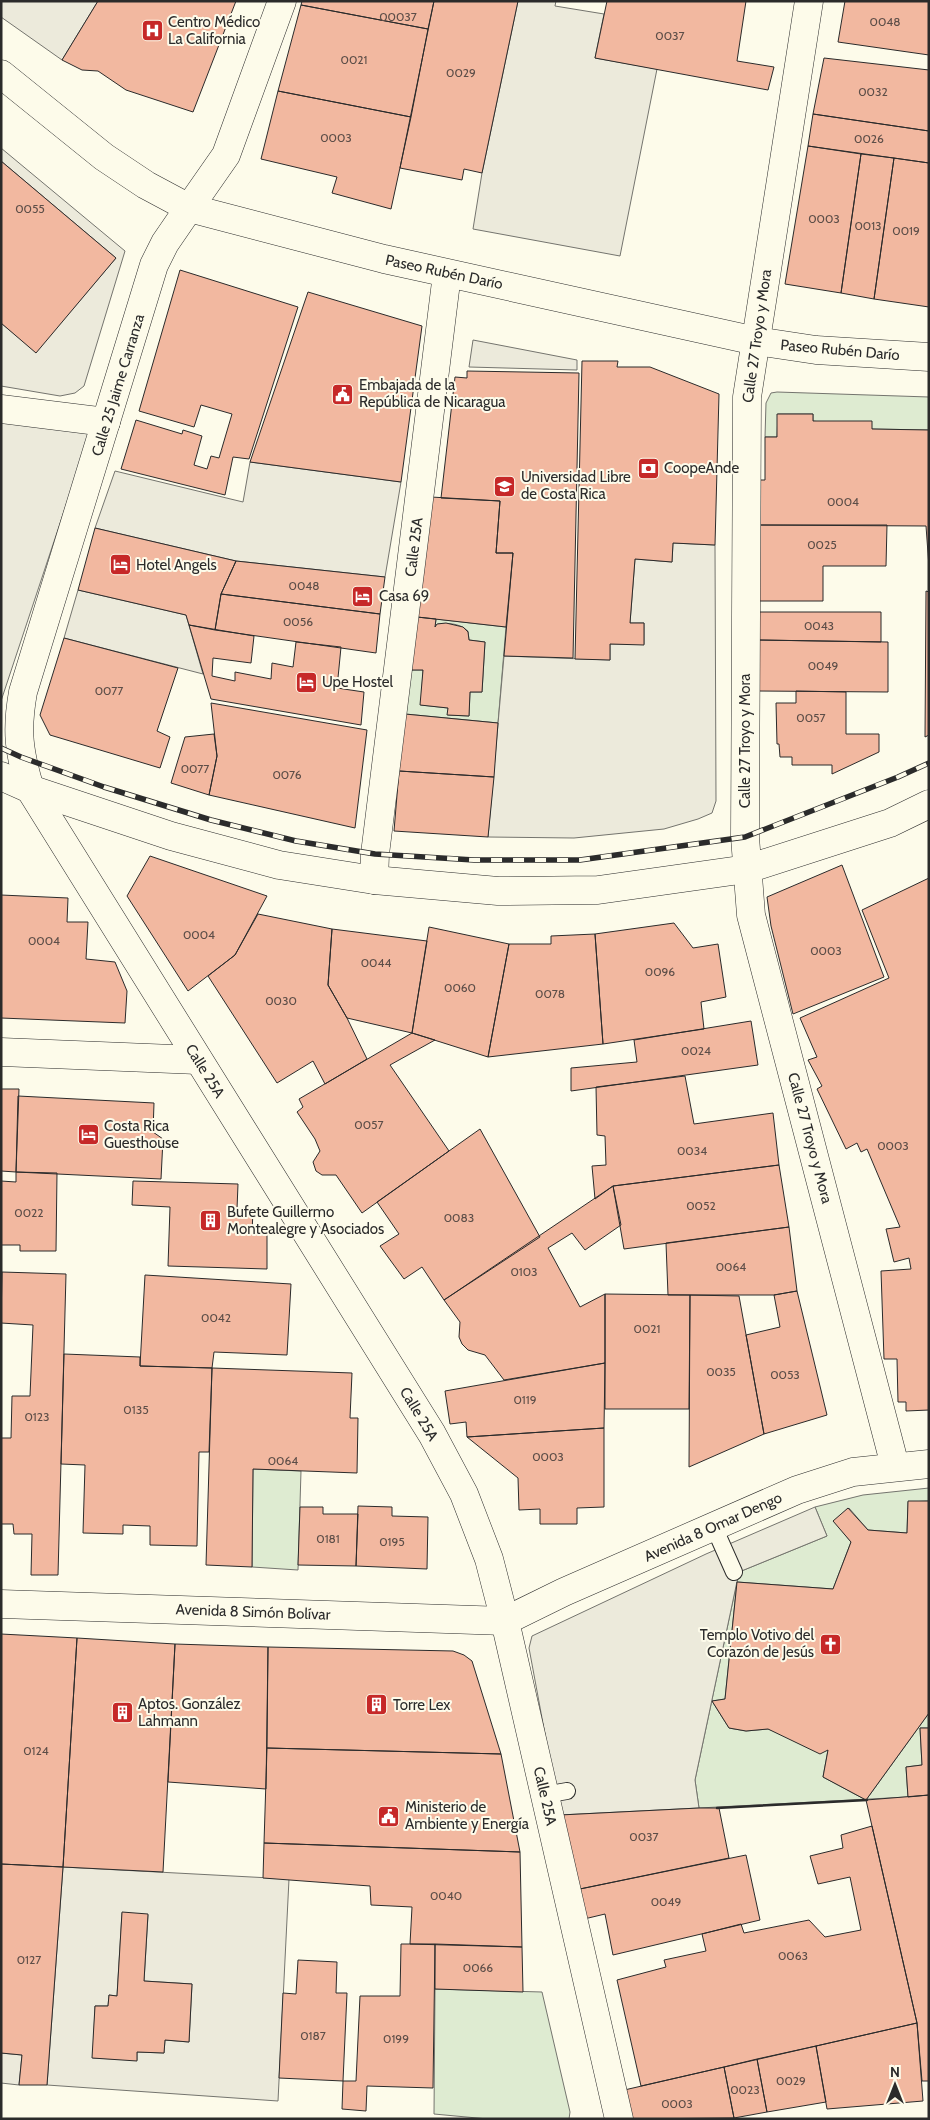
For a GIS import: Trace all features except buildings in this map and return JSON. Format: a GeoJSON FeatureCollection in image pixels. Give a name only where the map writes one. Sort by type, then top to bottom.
{"type":"FeatureCollection","features":[{"type":"Feature","properties":{"kind":"main road","name":"Calle 25 Jaime Carranza"},"geometry":{"type":"LineString","coordinates":[[30,789],[20,757],[19,716],[23,692],[154,265],[165,243],[226,155],[282,1]]}},
{"type":"Feature","properties":{"kind":"main road","name":"Calle 27 Troyo y Mora"},"geometry":{"type":"LineString","coordinates":[[809,1],[747,397],[745,827],[747,869],[751,915],[895,1466]]}},
{"type":"Feature","properties":{"kind":"main road","name":"Paseo Rubén Darío"},"geometry":{"type":"LineString","coordinates":[[1,74],[104,157],[146,185],[189,208],[447,274],[756,341],[816,350],[929,357]]}},
{"type":"Feature","properties":{"kind":"main road","name":"Calle 25A"},"geometry":{"type":"LineString","coordinates":[[374,880],[447,274]]}},
{"type":"Feature","properties":{"kind":"main road"},"geometry":{"type":"LineString","coordinates":[[1,409],[106,422]]}},
{"type":"Feature","properties":{"kind":"main road"},"geometry":{"type":"LineString","coordinates":[[1,776],[30,789],[171,836],[279,865],[374,880],[498,891],[598,890],[747,869],[890,823],[929,804]]}},
{"type":"Feature","properties":{"kind":"main road","name":"Calle 25A"},"geometry":{"type":"LineString","coordinates":[[30,789],[432,1434],[464,1494],[490,1559],[505,1620],[556,1793],[620,2119]]}},
{"type":"Feature","properties":{"kind":"main road"},"geometry":{"type":"LineString","coordinates":[[1,1052],[198,1060]]}},
{"type":"Feature","properties":{"kind":"main road","name":"Avenida 8 Omar Dengo"},"geometry":{"type":"LineString","coordinates":[[505,1620],[564,1592],[797,1490],[853,1472],[895,1466],[929,1464]]}},
{"type":"Feature","properties":{"kind":"main road","name":"Avenida 8 Simón Bolívar"},"geometry":{"type":"LineString","coordinates":[[1,1604],[505,1620]]}},
{"type":"Feature","properties":{"kind":"lane"},"geometry":{"type":"LineString","coordinates":[[714,1527],[734,1572]]}},
{"type":"Feature","properties":{"kind":"green space"},"geometry":{"type":"Polygon","coordinates":[[[771,393],[929,397],[929,430],[872,429],[813,421],[813,414],[778,414],[777,437],[765,437],[766,403],[771,393]]]}},
{"type":"Feature","properties":{"kind":"green space"},"geometry":{"type":"Polygon","coordinates":[[[436,619],[506,627],[498,723],[405,714],[411,670],[423,670],[421,705],[448,708],[448,715],[469,716],[470,692],[482,692],[485,642],[469,640],[468,631],[457,625],[438,624],[435,627],[436,619]]]}},
{"type":"Feature","properties":{"kind":"green space"},"geometry":{"type":"Polygon","coordinates":[[[253,1469],[301,1471],[298,1570],[252,1567],[253,1469]]]}},
{"type":"Feature","properties":{"kind":"green space"},"geometry":{"type":"Polygon","coordinates":[[[929,1488],[929,1501],[908,1502],[907,1533],[868,1530],[849,1508],[834,1521],[851,1542],[833,1589],[737,1582],[725,1699],[712,1701],[729,1728],[746,1731],[768,1729],[828,1750],[823,1777],[865,1799],[699,1808],[695,1780],[739,1572],[827,1536],[815,1507],[863,1495],[929,1488]]]}},
{"type":"Feature","properties":{"kind":"green space"},"geometry":{"type":"Polygon","coordinates":[[[929,1713],[929,1728],[920,1728],[922,1765],[906,1767],[908,1797],[867,1799],[929,1713]]]}},
{"type":"Feature","properties":{"kind":"green space"},"geometry":{"type":"Polygon","coordinates":[[[435,1989],[542,1992],[570,2112],[569,2119],[488,2119],[434,2114],[435,1989]]]}},
{"type":"Feature","properties":{"kind":"shaded area"},"geometry":{"type":"Polygon","coordinates":[[[1,1],[98,1],[62,60],[1,17],[1,1]]]}},
{"type":"Feature","properties":{"kind":"shaded area"},"geometry":{"type":"Polygon","coordinates":[[[518,1],[556,1],[555,6],[604,14],[595,58],[657,69],[620,256],[473,229],[482,173],[518,1]]]}},
{"type":"Feature","properties":{"kind":"shaded area"},"geometry":{"type":"Polygon","coordinates":[[[1,148],[125,251],[84,386],[75,393],[60,396],[1,386],[1,323],[36,352],[116,258],[1,161],[1,148]]]}},
{"type":"Feature","properties":{"kind":"shaded area"},"geometry":{"type":"Polygon","coordinates":[[[473,340],[577,360],[577,370],[469,367],[473,340]]]}},
{"type":"Feature","properties":{"kind":"shaded area"},"geometry":{"type":"Polygon","coordinates":[[[1,417],[91,430],[1,701],[1,417]]]}},
{"type":"Feature","properties":{"kind":"shaded area"},"geometry":{"type":"Polygon","coordinates":[[[250,462],[401,482],[385,577],[236,561],[95,528],[115,471],[243,502],[250,462]]]}},
{"type":"Feature","properties":{"kind":"shaded area"},"geometry":{"type":"Polygon","coordinates":[[[673,543],[715,545],[716,801],[712,813],[664,829],[574,838],[488,837],[504,656],[610,660],[610,644],[644,644],[644,623],[630,623],[635,559],[672,562],[673,543]]]}},
{"type":"Feature","properties":{"kind":"shaded area"},"geometry":{"type":"Polygon","coordinates":[[[78,590],[186,615],[203,674],[64,638],[78,590]]]}},
{"type":"Feature","properties":{"kind":"shaded area"},"geometry":{"type":"Polygon","coordinates":[[[815,1507],[827,1536],[739,1572],[695,1780],[699,1808],[560,1815],[529,1648],[532,1636],[706,1554],[815,1507]]]}},
{"type":"Feature","properties":{"kind":"shaded area"},"geometry":{"type":"Polygon","coordinates":[[[63,1867],[289,1879],[278,2101],[47,2085],[63,1867]],[[122,1913],[117,1996],[109,1995],[108,2006],[95,2006],[93,2058],[137,2060],[137,2052],[164,2053],[165,2040],[189,2042],[192,1984],[144,1981],[148,1915],[122,1913]]]}},
{"type":"Feature","properties":{"kind":"shaded area"},"geometry":{"type":"Polygon","coordinates":[[[1,2053],[22,2055],[19,2085],[1,2083],[1,2053]]]}},
{"type":"Feature","properties":{"kind":"railway"},"geometry":{"type":"LineString","coordinates":[[1,748],[104,787],[211,820],[296,841],[375,854],[474,860],[580,860],[745,837],[929,763]]}},
{"type":"Feature","properties":{"kind":"wall"},"geometry":{"type":"LineString","coordinates":[[717,1808],[867,1800]]}},
{"type":"Feature","properties":{"kind":"place","name":"Centro Médico La California"},"geometry":{"type":"Point","coordinates":[152,31]}},
{"type":"Feature","properties":{"kind":"place","name":"Embajada de la República de Nicaragua"},"geometry":{"type":"Point","coordinates":[343,394]}},
{"type":"Feature","properties":{"kind":"place","name":"CoopeAnde"},"geometry":{"type":"Point","coordinates":[648,468]}},
{"type":"Feature","properties":{"kind":"place","name":"Universidad Libre de Costa Rica"},"geometry":{"type":"Point","coordinates":[505,486]}},
{"type":"Feature","properties":{"kind":"place","name":"Hotel Angels"},"geometry":{"type":"Point","coordinates":[120,565]}},
{"type":"Feature","properties":{"kind":"place","name":"Casa 69"},"geometry":{"type":"Point","coordinates":[363,596]}},
{"type":"Feature","properties":{"kind":"place","name":"Upe Hostel"},"geometry":{"type":"Point","coordinates":[306,682]}},
{"type":"Feature","properties":{"kind":"place","name":"Costa Rica Guesthouse"},"geometry":{"type":"Point","coordinates":[88,1135]}},
{"type":"Feature","properties":{"kind":"place","name":"Bufete Guillermo Montealegre y Asociados"},"geometry":{"type":"Point","coordinates":[211,1221]}},
{"type":"Feature","properties":{"kind":"place","name":"Templo Votivo del Corazón de Jesús"},"geometry":{"type":"Point","coordinates":[830,1644]}},
{"type":"Feature","properties":{"kind":"place","name":"Torre Lex"},"geometry":{"type":"Point","coordinates":[377,1705]}},
{"type":"Feature","properties":{"kind":"place","name":"Aptos. González Lahmann"},"geometry":{"type":"Point","coordinates":[122,1713]}},
{"type":"Feature","properties":{"kind":"place","name":"Ministerio de Ambiente y Energía"},"geometry":{"type":"Point","coordinates":[389,1816]}}]}
